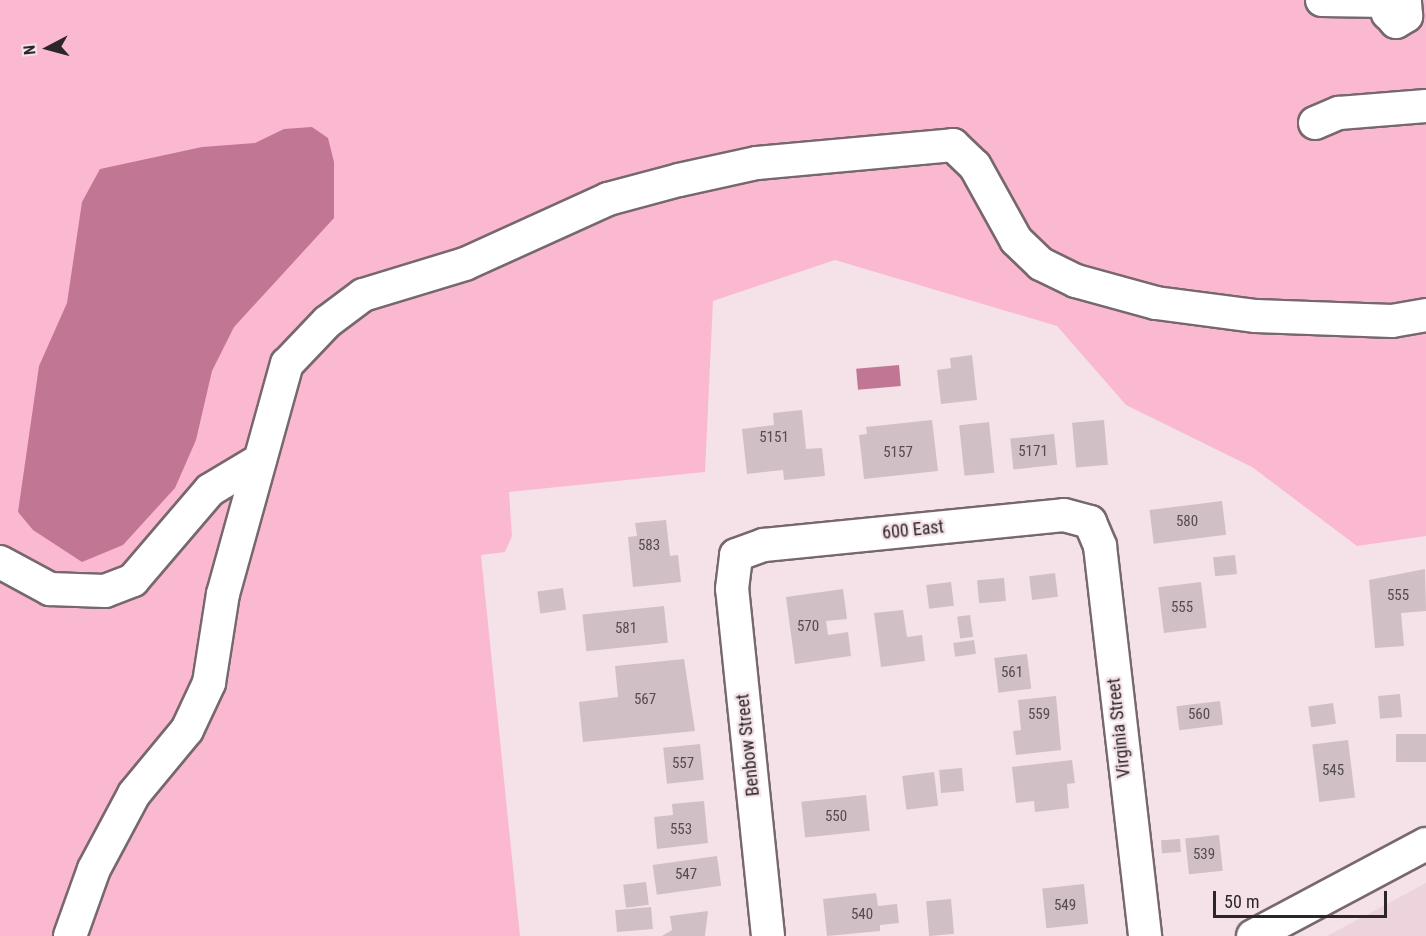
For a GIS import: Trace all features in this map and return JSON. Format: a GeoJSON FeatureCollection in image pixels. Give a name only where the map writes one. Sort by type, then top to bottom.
{"type":"FeatureCollection","features":[{"type":"Feature","properties":{"kind":"street"},"geometry":{"type":"LineString","coordinates":[[1322,0],[1388,1],[1395,4],[1388,13],[1396,22],[1406,16],[1405,0]]}},
{"type":"Feature","properties":{"kind":"street"},"geometry":{"type":"LineString","coordinates":[[1315,123],[1339,113],[1426,106]]}},
{"type":"Feature","properties":{"kind":"street"},"geometry":{"type":"LineString","coordinates":[[70,936],[94,869],[134,794],[187,730],[209,683],[223,594],[287,364],[327,322],[363,295],[465,264],[608,199],[757,163],[952,145],[975,166],[1016,240],[1041,264],[1076,281],[1156,303],[1256,316],[1392,321],[1426,315]]}},
{"type":"Feature","properties":{"kind":"street"},"geometry":{"type":"LineString","coordinates":[[0,562],[50,589],[105,591],[133,580],[210,490],[260,460]]}},
{"type":"Feature","properties":{"kind":"street","name":"600 East"},"geometry":{"type":"LineString","coordinates":[[736,555],[764,545],[1056,515],[1090,522]]}},
{"type":"Feature","properties":{"kind":"street","name":"Virginia Street"},"geometry":{"type":"LineString","coordinates":[[1090,522],[1100,546],[1145,936]]}},
{"type":"Feature","properties":{"kind":"street","name":"Benbow Street"},"geometry":{"type":"LineString","coordinates":[[736,555],[732,589],[768,936]]}},
{"type":"Feature","properties":{"kind":"street"},"geometry":{"type":"LineString","coordinates":[[1254,936],[1426,844]]}},
{"type":"Feature","properties":{"kind":"shaded area"},"geometry":{"type":"Polygon","coordinates":[[[0,0],[1426,0],[1426,536],[1357,546],[1252,467],[1126,405],[1057,326],[835,260],[713,301],[705,472],[509,492],[512,536],[505,552],[481,555],[520,936],[0,936],[0,0]]]}},
{"type":"Feature","properties":{"kind":"shaded area"},"geometry":{"type":"Polygon","coordinates":[[[312,127],[328,138],[334,162],[334,218],[234,327],[212,371],[196,440],[175,488],[123,545],[82,562],[33,530],[18,512],[39,366],[67,303],[82,202],[100,169],[202,147],[255,143],[284,129],[312,127]]]}},
{"type":"Feature","properties":{"kind":"shaded area"},"geometry":{"type":"Polygon","coordinates":[[[899,365],[901,386],[858,390],[856,369],[899,365]]]}},
{"type":"Feature","properties":{"kind":"shaded area"},"geometry":{"type":"Polygon","coordinates":[[[1426,883],[1426,936],[1327,936],[1426,883]]]}},
{"type":"Feature","properties":{"kind":"building"},"geometry":{"type":"Polygon","coordinates":[[[972,355],[977,400],[941,404],[937,370],[951,368],[950,358],[972,355]]]}},
{"type":"Feature","properties":{"kind":"building"},"geometry":{"type":"Polygon","coordinates":[[[802,410],[806,449],[822,448],[825,476],[784,480],[783,470],[747,474],[742,429],[774,425],[773,413],[802,410]]]}},
{"type":"Feature","properties":{"kind":"building"},"geometry":{"type":"Polygon","coordinates":[[[932,420],[938,471],[864,479],[859,435],[867,434],[866,427],[932,420]]]}},
{"type":"Feature","properties":{"kind":"building"},"geometry":{"type":"Polygon","coordinates":[[[1104,420],[1108,465],[1076,468],[1072,423],[1104,420]]]}},
{"type":"Feature","properties":{"kind":"building"},"geometry":{"type":"Polygon","coordinates":[[[989,422],[994,473],[964,476],[959,425],[989,422]]]}},
{"type":"Feature","properties":{"kind":"building"},"geometry":{"type":"Polygon","coordinates":[[[1054,434],[1057,465],[1013,469],[1010,439],[1054,434]]]}},
{"type":"Feature","properties":{"kind":"building"},"geometry":{"type":"Polygon","coordinates":[[[1222,501],[1226,535],[1154,544],[1150,510],[1222,501]]]}},
{"type":"Feature","properties":{"kind":"building"},"geometry":{"type":"Polygon","coordinates":[[[666,520],[670,556],[678,555],[681,582],[633,587],[628,537],[637,536],[635,523],[666,520]]]}},
{"type":"Feature","properties":{"kind":"building"},"geometry":{"type":"Polygon","coordinates":[[[1235,555],[1237,574],[1215,576],[1213,557],[1235,555]]]}},
{"type":"Feature","properties":{"kind":"building"},"geometry":{"type":"Polygon","coordinates":[[[1425,569],[1426,611],[1401,613],[1404,646],[1375,648],[1369,580],[1425,569]]]}},
{"type":"Feature","properties":{"kind":"building"},"geometry":{"type":"Polygon","coordinates":[[[1055,573],[1058,597],[1032,600],[1029,576],[1055,573]]]}},
{"type":"Feature","properties":{"kind":"building"},"geometry":{"type":"Polygon","coordinates":[[[1004,578],[1006,601],[979,603],[977,580],[1004,578]]]}},
{"type":"Feature","properties":{"kind":"building"},"geometry":{"type":"Polygon","coordinates":[[[951,582],[954,606],[929,609],[926,585],[951,582]]]}},
{"type":"Feature","properties":{"kind":"building"},"geometry":{"type":"Polygon","coordinates":[[[1201,582],[1207,628],[1164,633],[1158,587],[1201,582]]]}},
{"type":"Feature","properties":{"kind":"building"},"geometry":{"type":"Polygon","coordinates":[[[563,588],[566,610],[540,613],[537,592],[563,588]]]}},
{"type":"Feature","properties":{"kind":"building"},"geometry":{"type":"Polygon","coordinates":[[[843,589],[847,619],[826,621],[828,635],[848,632],[851,656],[795,664],[786,597],[843,589]]]}},
{"type":"Feature","properties":{"kind":"building"},"geometry":{"type":"Polygon","coordinates":[[[664,606],[668,643],[586,651],[582,615],[664,606]]]}},
{"type":"Feature","properties":{"kind":"building"},"geometry":{"type":"Polygon","coordinates":[[[903,610],[907,637],[922,635],[925,661],[881,667],[874,613],[903,610]]]}},
{"type":"Feature","properties":{"kind":"building"},"geometry":{"type":"Polygon","coordinates":[[[970,615],[973,637],[960,639],[957,617],[970,615]]]}},
{"type":"Feature","properties":{"kind":"building"},"geometry":{"type":"Polygon","coordinates":[[[974,640],[976,654],[955,657],[953,643],[974,640]]]}},
{"type":"Feature","properties":{"kind":"building"},"geometry":{"type":"Polygon","coordinates":[[[1027,654],[1031,689],[999,693],[994,658],[1027,654]]]}},
{"type":"Feature","properties":{"kind":"building"},"geometry":{"type":"Polygon","coordinates":[[[684,659],[695,731],[583,742],[579,702],[618,697],[615,666],[684,659]]]}},
{"type":"Feature","properties":{"kind":"building"},"geometry":{"type":"Polygon","coordinates":[[[1400,694],[1402,717],[1380,719],[1378,696],[1400,694]]]}},
{"type":"Feature","properties":{"kind":"building"},"geometry":{"type":"Polygon","coordinates":[[[1056,696],[1061,750],[1016,755],[1013,731],[1021,730],[1018,700],[1056,696]]]}},
{"type":"Feature","properties":{"kind":"building"},"geometry":{"type":"Polygon","coordinates":[[[1220,701],[1223,725],[1179,730],[1176,706],[1220,701]]]}},
{"type":"Feature","properties":{"kind":"building"},"geometry":{"type":"Polygon","coordinates":[[[1333,703],[1336,724],[1311,727],[1308,706],[1333,703]]]}},
{"type":"Feature","properties":{"kind":"building"},"geometry":{"type":"Polygon","coordinates":[[[1396,734],[1426,734],[1426,762],[1396,762],[1396,734]]]}},
{"type":"Feature","properties":{"kind":"building"},"geometry":{"type":"Polygon","coordinates":[[[1348,740],[1355,798],[1319,802],[1312,744],[1348,740]]]}},
{"type":"Feature","properties":{"kind":"building"},"geometry":{"type":"Polygon","coordinates":[[[700,744],[704,780],[667,784],[663,748],[700,744]]]}},
{"type":"Feature","properties":{"kind":"building"},"geometry":{"type":"Polygon","coordinates":[[[1072,760],[1075,783],[1067,784],[1069,808],[1035,812],[1034,801],[1016,803],[1012,767],[1072,760]]]}},
{"type":"Feature","properties":{"kind":"building"},"geometry":{"type":"Polygon","coordinates":[[[962,768],[964,791],[941,793],[939,770],[962,768]]]}},
{"type":"Feature","properties":{"kind":"building"},"geometry":{"type":"Polygon","coordinates":[[[934,772],[938,806],[906,810],[902,776],[934,772]]]}},
{"type":"Feature","properties":{"kind":"building"},"geometry":{"type":"Polygon","coordinates":[[[866,795],[870,831],[805,838],[801,802],[866,795]]]}},
{"type":"Feature","properties":{"kind":"building"},"geometry":{"type":"Polygon","coordinates":[[[704,801],[708,843],[657,849],[654,817],[673,815],[672,804],[704,801]]]}},
{"type":"Feature","properties":{"kind":"building"},"geometry":{"type":"Polygon","coordinates":[[[1219,835],[1223,871],[1189,874],[1185,839],[1219,835]]]}},
{"type":"Feature","properties":{"kind":"building"},"geometry":{"type":"Polygon","coordinates":[[[1180,839],[1181,852],[1162,853],[1161,840],[1180,839]]]}},
{"type":"Feature","properties":{"kind":"building"},"geometry":{"type":"Polygon","coordinates":[[[717,856],[721,886],[657,895],[653,865],[717,856]]]}},
{"type":"Feature","properties":{"kind":"building"},"geometry":{"type":"Polygon","coordinates":[[[646,882],[649,905],[626,908],[623,885],[646,882]]]}},
{"type":"Feature","properties":{"kind":"building"},"geometry":{"type":"Polygon","coordinates":[[[1084,884],[1088,924],[1046,928],[1042,888],[1084,884]]]}},
{"type":"Feature","properties":{"kind":"building"},"geometry":{"type":"Polygon","coordinates":[[[876,893],[878,906],[897,904],[899,923],[880,925],[880,931],[827,936],[823,899],[876,893]]]}},
{"type":"Feature","properties":{"kind":"building"},"geometry":{"type":"Polygon","coordinates":[[[951,899],[954,934],[929,936],[926,901],[951,899]]]}},
{"type":"Feature","properties":{"kind":"building"},"geometry":{"type":"Polygon","coordinates":[[[651,907],[653,929],[617,932],[615,910],[651,907]]]}},
{"type":"Feature","properties":{"kind":"building"},"geometry":{"type":"Polygon","coordinates":[[[708,911],[705,936],[662,936],[672,930],[670,916],[708,911]]]}}]}
